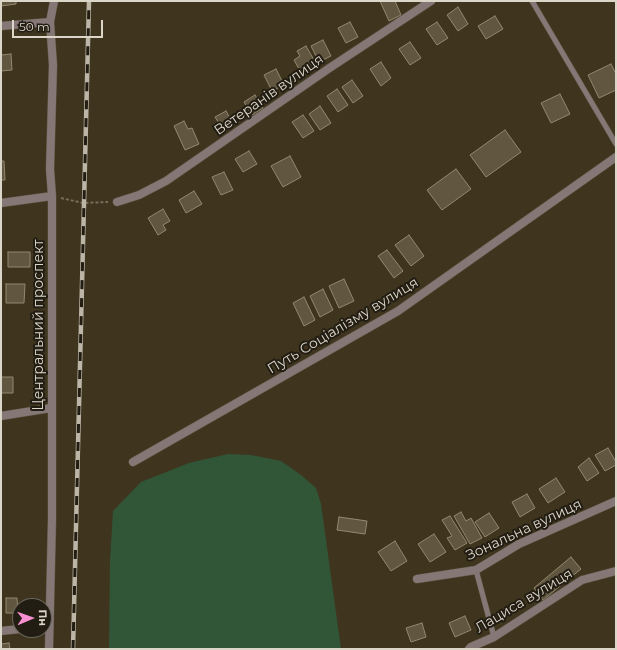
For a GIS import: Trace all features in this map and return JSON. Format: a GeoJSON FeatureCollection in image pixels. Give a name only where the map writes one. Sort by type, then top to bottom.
{"type":"FeatureCollection","features":[{"type":"Feature","properties":{"kind":"street","name":"Центральний проспект"},"geometry":{"type":"LineString","coordinates":[[48,598],[52,519],[52,196],[50,169],[53,65],[50,22],[54,1]]}},
{"type":"Feature","properties":{"kind":"street","name":"Ветеранів вулиця"},"geometry":{"type":"LineString","coordinates":[[117,202],[139,195],[166,181],[328,69],[431,1]]}},
{"type":"Feature","properties":{"kind":"street"},"geometry":{"type":"LineString","coordinates":[[1,26],[50,22]]}},
{"type":"Feature","properties":{"kind":"street","name":"Путь Соціалізму вулиця"},"geometry":{"type":"LineString","coordinates":[[133,462],[398,311],[616,157]]}},
{"type":"Feature","properties":{"kind":"street"},"geometry":{"type":"LineString","coordinates":[[1,203],[52,196]]}},
{"type":"Feature","properties":{"kind":"street"},"geometry":{"type":"LineString","coordinates":[[1,416],[51,408]]}},
{"type":"Feature","properties":{"kind":"street","name":"Зональна вулиця"},"geometry":{"type":"LineString","coordinates":[[417,579],[476,570],[519,544],[616,501]]}},
{"type":"Feature","properties":{"kind":"street","name":"Лациса вулиця"},"geometry":{"type":"LineString","coordinates":[[470,649],[471,647],[494,637],[582,580],[616,571]]}},
{"type":"Feature","properties":{"kind":"street"},"geometry":{"type":"LineString","coordinates":[[1,631],[12,630]]}},
{"type":"Feature","properties":{"kind":"street","name":"Центральний проспект"},"geometry":{"type":"LineString","coordinates":[[48,638],[49,649]]}},
{"type":"Feature","properties":{"kind":"lane"},"geometry":{"type":"LineString","coordinates":[[532,1],[616,144]]}},
{"type":"Feature","properties":{"kind":"lane"},"geometry":{"type":"LineString","coordinates":[[476,570],[494,637]]}},
{"type":"Feature","properties":{"kind":"path"},"geometry":{"type":"LineString","coordinates":[[52,196],[83,203],[117,202]]}},
{"type":"Feature","properties":{"kind":"green space"},"geometry":{"type":"Polygon","coordinates":[[[228,454],[251,455],[281,461],[316,488],[321,504],[341,649],[109,649],[110,561],[113,511],[141,482],[189,463],[228,454]]]}},
{"type":"Feature","properties":{"kind":"building"},"geometry":{"type":"Polygon","coordinates":[[[1,1],[16,1],[16,4],[1,6],[1,1]]]}},
{"type":"Feature","properties":{"kind":"building"},"geometry":{"type":"Polygon","coordinates":[[[380,1],[395,1],[401,15],[389,21],[380,1]]]}},
{"type":"Feature","properties":{"kind":"building"},"geometry":{"type":"Polygon","coordinates":[[[458,7],[468,24],[458,31],[447,15],[458,7]]]}},
{"type":"Feature","properties":{"kind":"building"},"geometry":{"type":"Polygon","coordinates":[[[495,16],[503,29],[486,39],[478,26],[495,16]]]}},
{"type":"Feature","properties":{"kind":"building"},"geometry":{"type":"Polygon","coordinates":[[[350,22],[358,37],[346,43],[338,28],[350,22]]]}},
{"type":"Feature","properties":{"kind":"building"},"geometry":{"type":"Polygon","coordinates":[[[437,22],[448,38],[437,45],[426,29],[437,22]]]}},
{"type":"Feature","properties":{"kind":"building"},"geometry":{"type":"Polygon","coordinates":[[[323,40],[331,56],[319,62],[311,46],[323,40]]]}},
{"type":"Feature","properties":{"kind":"building"},"geometry":{"type":"Polygon","coordinates":[[[410,42],[421,58],[410,65],[399,49],[410,42]]]}},
{"type":"Feature","properties":{"kind":"building"},"geometry":{"type":"Polygon","coordinates":[[[306,46],[318,67],[303,76],[294,60],[300,56],[297,51],[306,46]]]}},
{"type":"Feature","properties":{"kind":"building"},"geometry":{"type":"Polygon","coordinates":[[[11,54],[12,70],[1,71],[1,55],[11,54]]]}},
{"type":"Feature","properties":{"kind":"building"},"geometry":{"type":"Polygon","coordinates":[[[381,62],[391,78],[381,86],[370,69],[381,62]]]}},
{"type":"Feature","properties":{"kind":"building"},"geometry":{"type":"Polygon","coordinates":[[[611,64],[616,74],[616,90],[599,98],[588,75],[611,64]]]}},
{"type":"Feature","properties":{"kind":"building"},"geometry":{"type":"Polygon","coordinates":[[[276,69],[284,85],[272,91],[264,75],[276,69]]]}},
{"type":"Feature","properties":{"kind":"building"},"geometry":{"type":"Polygon","coordinates":[[[352,80],[363,96],[353,103],[342,87],[352,80]]]}},
{"type":"Feature","properties":{"kind":"building"},"geometry":{"type":"Polygon","coordinates":[[[337,89],[348,105],[338,112],[327,96],[337,89]]]}},
{"type":"Feature","properties":{"kind":"building"},"geometry":{"type":"Polygon","coordinates":[[[560,94],[570,114],[551,123],[541,103],[560,94]]]}},
{"type":"Feature","properties":{"kind":"building"},"geometry":{"type":"Polygon","coordinates":[[[255,95],[263,108],[252,115],[244,102],[255,95]]]}},
{"type":"Feature","properties":{"kind":"building"},"geometry":{"type":"Polygon","coordinates":[[[320,106],[331,123],[320,130],[309,114],[320,106]]]}},
{"type":"Feature","properties":{"kind":"building"},"geometry":{"type":"Polygon","coordinates":[[[226,111],[234,125],[224,131],[215,117],[226,111]]]}},
{"type":"Feature","properties":{"kind":"building"},"geometry":{"type":"Polygon","coordinates":[[[303,115],[314,131],[303,138],[292,122],[303,115]]]}},
{"type":"Feature","properties":{"kind":"building"},"geometry":{"type":"Polygon","coordinates":[[[184,121],[188,129],[192,128],[199,144],[185,150],[174,126],[184,121]]]}},
{"type":"Feature","properties":{"kind":"building"},"geometry":{"type":"Polygon","coordinates":[[[505,130],[521,152],[486,177],[470,155],[505,130]]]}},
{"type":"Feature","properties":{"kind":"building"},"geometry":{"type":"Polygon","coordinates":[[[249,151],[257,164],[243,172],[235,159],[249,151]]]}},
{"type":"Feature","properties":{"kind":"building"},"geometry":{"type":"Polygon","coordinates":[[[290,156],[301,177],[283,187],[271,166],[290,156]]]}},
{"type":"Feature","properties":{"kind":"building"},"geometry":{"type":"Polygon","coordinates":[[[1,161],[4,161],[5,180],[1,180],[1,161]]]}},
{"type":"Feature","properties":{"kind":"building"},"geometry":{"type":"Polygon","coordinates":[[[456,169],[471,189],[442,210],[427,190],[456,169]]]}},
{"type":"Feature","properties":{"kind":"building"},"geometry":{"type":"Polygon","coordinates":[[[224,172],[233,190],[221,195],[212,177],[224,172]]]}},
{"type":"Feature","properties":{"kind":"building"},"geometry":{"type":"Polygon","coordinates":[[[194,191],[202,204],[186,213],[179,200],[194,191]]]}},
{"type":"Feature","properties":{"kind":"building"},"geometry":{"type":"Polygon","coordinates":[[[163,209],[170,221],[163,225],[166,230],[158,235],[148,218],[163,209]]]}},
{"type":"Feature","properties":{"kind":"building"},"geometry":{"type":"Polygon","coordinates":[[[409,235],[424,256],[411,266],[395,245],[409,235]]]}},
{"type":"Feature","properties":{"kind":"building"},"geometry":{"type":"Polygon","coordinates":[[[387,250],[403,271],[394,278],[378,256],[387,250]]]}},
{"type":"Feature","properties":{"kind":"building"},"geometry":{"type":"Polygon","coordinates":[[[8,252],[30,252],[30,267],[8,267],[8,252]]]}},
{"type":"Feature","properties":{"kind":"building"},"geometry":{"type":"Polygon","coordinates":[[[344,279],[354,301],[339,308],[329,286],[344,279]]]}},
{"type":"Feature","properties":{"kind":"building"},"geometry":{"type":"Polygon","coordinates":[[[6,284],[25,284],[24,303],[6,303],[6,284]]]}},
{"type":"Feature","properties":{"kind":"building"},"geometry":{"type":"Polygon","coordinates":[[[323,289],[333,310],[320,317],[310,296],[323,289]]]}},
{"type":"Feature","properties":{"kind":"building"},"geometry":{"type":"Polygon","coordinates":[[[304,297],[315,320],[304,326],[293,303],[304,297]]]}},
{"type":"Feature","properties":{"kind":"building"},"geometry":{"type":"Polygon","coordinates":[[[1,377],[13,377],[13,393],[1,393],[1,377]]]}},
{"type":"Feature","properties":{"kind":"building"},"geometry":{"type":"Polygon","coordinates":[[[608,448],[616,462],[616,465],[605,471],[595,455],[608,448]]]}},
{"type":"Feature","properties":{"kind":"building"},"geometry":{"type":"Polygon","coordinates":[[[589,458],[599,473],[587,481],[578,467],[589,458]]]}},
{"type":"Feature","properties":{"kind":"building"},"geometry":{"type":"Polygon","coordinates":[[[556,478],[565,492],[548,503],[539,489],[556,478]]]}},
{"type":"Feature","properties":{"kind":"building"},"geometry":{"type":"Polygon","coordinates":[[[527,494],[535,508],[520,517],[512,502],[527,494]]]}},
{"type":"Feature","properties":{"kind":"building"},"geometry":{"type":"Polygon","coordinates":[[[461,512],[466,521],[471,518],[482,538],[470,544],[454,516],[461,512]]]}},
{"type":"Feature","properties":{"kind":"building"},"geometry":{"type":"Polygon","coordinates":[[[489,513],[499,528],[485,537],[475,522],[489,513]]]}},
{"type":"Feature","properties":{"kind":"building"},"geometry":{"type":"Polygon","coordinates":[[[450,516],[467,543],[455,550],[447,538],[452,536],[442,520],[450,516]]]}},
{"type":"Feature","properties":{"kind":"building"},"geometry":{"type":"Polygon","coordinates":[[[339,517],[367,521],[365,534],[337,530],[339,517]]]}},
{"type":"Feature","properties":{"kind":"building"},"geometry":{"type":"Polygon","coordinates":[[[434,534],[446,552],[430,562],[418,544],[434,534]]]}},
{"type":"Feature","properties":{"kind":"building"},"geometry":{"type":"Polygon","coordinates":[[[395,541],[407,561],[391,571],[378,552],[395,541]]]}},
{"type":"Feature","properties":{"kind":"building"},"geometry":{"type":"Polygon","coordinates":[[[571,557],[581,569],[543,600],[534,588],[571,557]]]}},
{"type":"Feature","properties":{"kind":"building"},"geometry":{"type":"Polygon","coordinates":[[[6,598],[12,598],[12,613],[6,613],[6,598]]]}},
{"type":"Feature","properties":{"kind":"building"},"geometry":{"type":"Polygon","coordinates":[[[465,616],[471,630],[455,637],[449,623],[465,616]]]}},
{"type":"Feature","properties":{"kind":"building"},"geometry":{"type":"Polygon","coordinates":[[[422,623],[426,637],[411,642],[406,628],[422,623]]]}},
{"type":"Feature","properties":{"kind":"building"},"geometry":{"type":"Polygon","coordinates":[[[9,643],[10,649],[1,649],[1,644],[9,643]]]}},
{"type":"Feature","properties":{"kind":"railway"},"geometry":{"type":"LineString","coordinates":[[73,649],[89,1]]}}]}
